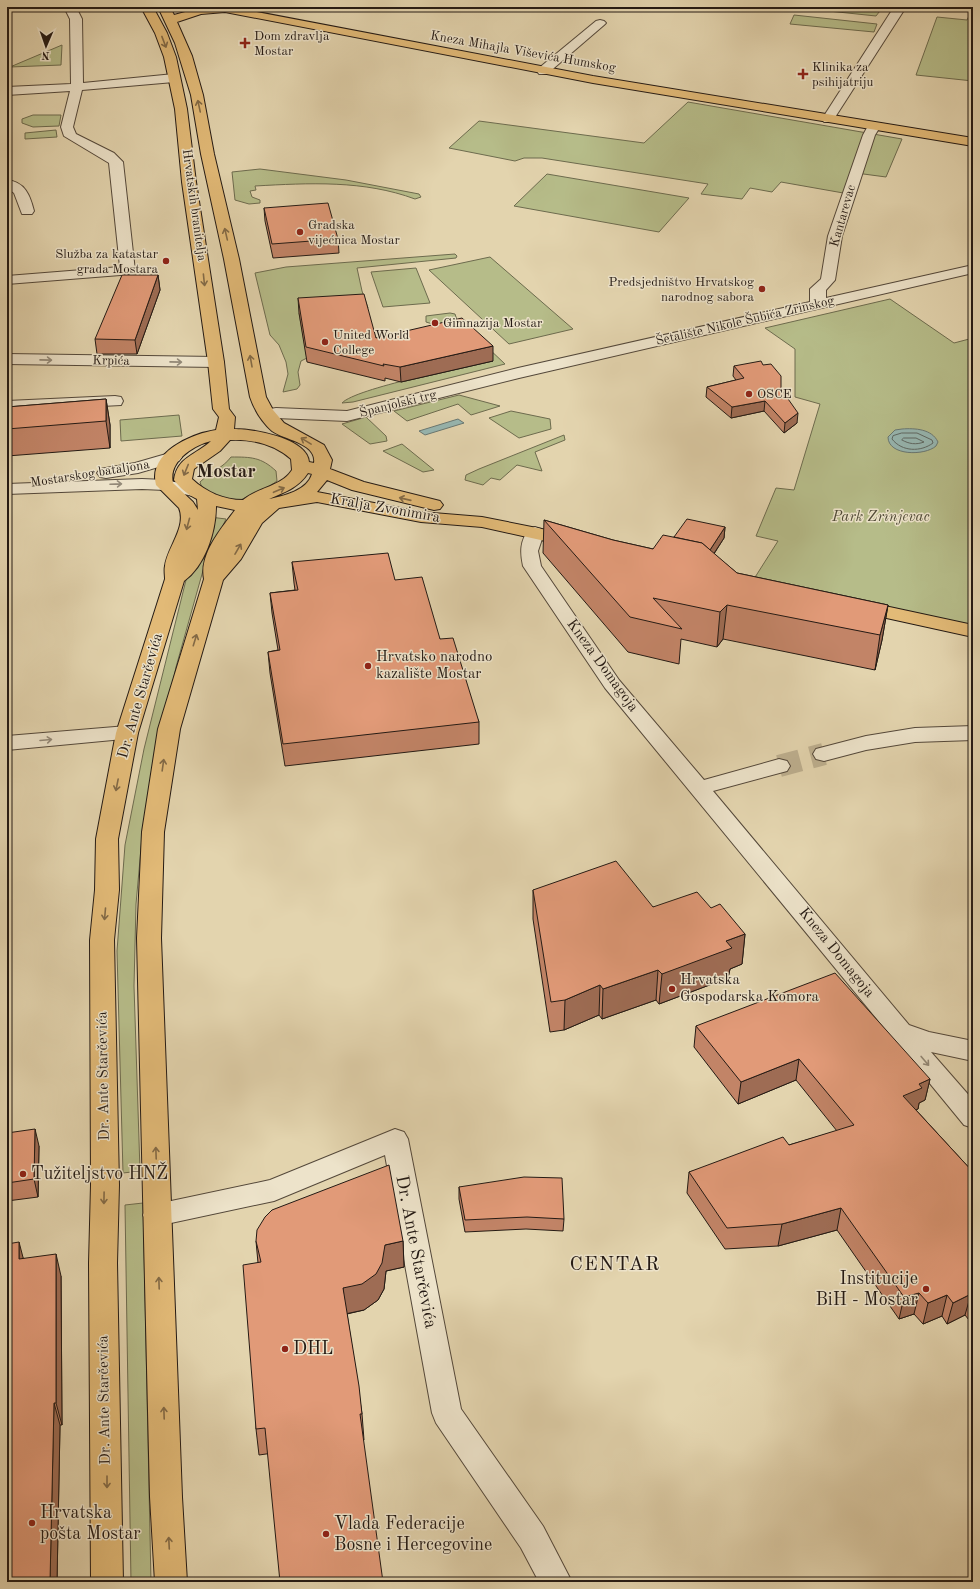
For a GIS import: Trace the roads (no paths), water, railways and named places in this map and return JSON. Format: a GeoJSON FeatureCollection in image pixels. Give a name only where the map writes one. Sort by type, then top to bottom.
{"type":"FeatureCollection","features":[{"type":"Feature","properties":{"kind":"main road","name":"Hrvatskih branitelja"},"geometry":{"type":"LineString","coordinates":[[147,7],[165,43],[184,127],[189,182],[216,362],[221,409],[227,416],[223,436]]}},
{"type":"Feature","properties":{"kind":"main road"},"geometry":{"type":"LineString","coordinates":[[164,7],[171,20],[192,74],[209,162],[234,267],[259,399],[274,423],[281,429],[302,438],[319,451],[323,458],[322,473],[316,484],[308,490],[263,511],[255,520],[232,559],[214,578]]}},
{"type":"Feature","properties":{"kind":"main road","name":"Kneza Mihajla Viševića Humskog"},"geometry":{"type":"LineString","coordinates":[[171,20],[200,11],[220,8],[431,51],[543,71],[874,127],[973,142]]}},
{"type":"Feature","properties":{"kind":"main road"},"geometry":{"type":"LineString","coordinates":[[171,1582],[157,1215],[149,938],[153,832],[168,729],[214,578],[212,566],[216,555],[241,513],[247,506],[256,499],[289,485],[298,475],[301,464],[300,457],[296,453],[272,440],[261,429],[255,415],[259,399]]}},
{"type":"Feature","properties":{"kind":"main road"},"geometry":{"type":"LineString","coordinates":[[202,438],[210,429],[215,417],[221,409]]}},
{"type":"Feature","properties":{"kind":"main road"},"geometry":{"type":"LineString","coordinates":[[199,494],[183,480],[184,470],[195,459],[219,443],[223,436]]}},
{"type":"Feature","properties":{"kind":"main road"},"geometry":{"type":"LineString","coordinates":[[165,485],[163,470],[173,457],[188,444],[202,438],[251,436],[272,440]]}},
{"type":"Feature","properties":{"kind":"main road","name":"Kralja Zvonimira"},"geometry":{"type":"LineString","coordinates":[[301,464],[368,489],[441,507],[482,522]]}},
{"type":"Feature","properties":{"kind":"main road","name":"Dr. Ante Starčevića"},"geometry":{"type":"LineString","coordinates":[[107,1582],[103,1263],[105,1177],[102,940],[107,890],[108,839],[127,733],[175,579],[174,566],[189,523],[190,513],[187,506],[165,485]]}},
{"type":"Feature","properties":{"kind":"main road","name":"Kralja Zvonimira"},"geometry":{"type":"LineString","coordinates":[[199,494],[247,506],[324,498],[421,517],[482,522],[586,544]]}},
{"type":"Feature","properties":{"kind":"main road","name":"Dr. Ante Starčevića"},"geometry":{"type":"LineString","coordinates":[[175,579],[187,568],[201,539],[208,508],[199,494]]}},
{"type":"Feature","properties":{"kind":"main road"},"geometry":{"type":"LineString","coordinates":[[840,602],[973,632]]}},
{"type":"Feature","properties":{"kind":"street"},"geometry":{"type":"LineString","coordinates":[[7,280],[128,271],[116,162],[109,156],[70,136],[67,127],[77,87],[76,19],[70,7]]}},
{"type":"Feature","properties":{"kind":"street"},"geometry":{"type":"LineString","coordinates":[[828,119],[900,7]]}},
{"type":"Feature","properties":{"kind":"street"},"geometry":{"type":"LineString","coordinates":[[543,71],[600,22]]}},
{"type":"Feature","properties":{"kind":"street"},"geometry":{"type":"LineString","coordinates":[[7,91],[77,87],[174,78]]}},
{"type":"Feature","properties":{"kind":"street","name":"Kantarevac"},"geometry":{"type":"LineString","coordinates":[[818,297],[828,280],[835,236],[869,135],[874,127]]}},
{"type":"Feature","properties":{"kind":"street"},"geometry":{"type":"LineString","coordinates":[[7,184],[12,184],[20,190],[27,211]]}},
{"type":"Feature","properties":{"kind":"street","name":"Šetalište Nikole Šubića Zrinskog"},"geometry":{"type":"LineString","coordinates":[[518,373],[818,297],[973,269]]}},
{"type":"Feature","properties":{"kind":"street","name":"Krpića"},"geometry":{"type":"LineString","coordinates":[[7,359],[216,362]]}},
{"type":"Feature","properties":{"kind":"street","name":"Španjolski trg"},"geometry":{"type":"LineString","coordinates":[[276,413],[347,416],[518,373]]}},
{"type":"Feature","properties":{"kind":"street"},"geometry":{"type":"LineString","coordinates":[[7,406],[115,401]]}},
{"type":"Feature","properties":{"kind":"street","name":"Mostarskog bataljona"},"geometry":{"type":"LineString","coordinates":[[7,488],[138,468],[173,457]]}},
{"type":"Feature","properties":{"kind":"street","name":"Mostarskog bataljona"},"geometry":{"type":"LineString","coordinates":[[7,488],[121,484],[165,485],[199,494]]}},
{"type":"Feature","properties":{"kind":"street","name":"Kneza Domagoja"},"geometry":{"type":"LineString","coordinates":[[535,533],[529,551],[529,559],[537,575],[612,684],[973,1118]]}},
{"type":"Feature","properties":{"kind":"street"},"geometry":{"type":"LineString","coordinates":[[7,743],[127,733]]}},
{"type":"Feature","properties":{"kind":"street"},"geometry":{"type":"LineString","coordinates":[[824,754],[866,743],[915,735],[973,733]]}},
{"type":"Feature","properties":{"kind":"street"},"geometry":{"type":"LineString","coordinates":[[699,788],[779,766]]}},
{"type":"Feature","properties":{"kind":"street"},"geometry":{"type":"LineString","coordinates":[[900,1032],[926,1041],[973,1052]]}},
{"type":"Feature","properties":{"kind":"street","name":"Dr. Ante Starčevića"},"geometry":{"type":"LineString","coordinates":[[157,1215],[274,1190],[395,1139],[447,1413],[532,1537],[556,1582]]}},
{"type":"Feature","properties":{"kind":"water"},"geometry":{"type":"Polygon","coordinates":[[[458,419],[464,423],[425,435],[419,431],[458,419]]]}},
{"type":"Feature","properties":{"kind":"water"},"geometry":{"type":"Polygon","coordinates":[[[895,430],[923,430],[932,434],[938,442],[936,446],[931,449],[916,453],[900,451],[894,448],[888,437],[895,430]]]}},
{"type":"Feature","properties":{"kind":"tunnel"},"geometry":{"type":"LineString","coordinates":[[779,766],[824,754]]}},
{"type":"Feature","properties":{"kind":"place","name":"Dom zdravlja Mostar"},"geometry":{"type":"Point","coordinates":[245,43]}},
{"type":"Feature","properties":{"kind":"place","name":"Klinika za psihijatriju"},"geometry":{"type":"Point","coordinates":[803,74]}},
{"type":"Feature","properties":{"kind":"place","name":"Gradska vijećnica Mostar"},"geometry":{"type":"Point","coordinates":[300,232]}},
{"type":"Feature","properties":{"kind":"place","name":"Služba za katastar grada Mostara"},"geometry":{"type":"Point","coordinates":[166,261]}},
{"type":"Feature","properties":{"kind":"place","name":"Predsjedništvo Hrvatskog narodnog sabora"},"geometry":{"type":"Point","coordinates":[762,289]}},
{"type":"Feature","properties":{"kind":"place","name":"Gimnazija Mostar"},"geometry":{"type":"Point","coordinates":[435,323]}},
{"type":"Feature","properties":{"kind":"place","name":"United World College"},"geometry":{"type":"Point","coordinates":[325,342]}},
{"type":"Feature","properties":{"kind":"place","name":"OSCE"},"geometry":{"type":"Point","coordinates":[749,394]}},
{"type":"Feature","properties":{"kind":"place","name":"Hrvatsko narodno kazalište Mostar"},"geometry":{"type":"Point","coordinates":[368,666]}},
{"type":"Feature","properties":{"kind":"place","name":"Hrvatska Gospodarska Komora"},"geometry":{"type":"Point","coordinates":[672,989]}},
{"type":"Feature","properties":{"kind":"place","name":"Tužiteljstvo HNŽ"},"geometry":{"type":"Point","coordinates":[23,1174]}},
{"type":"Feature","properties":{"kind":"place","name":"Institucije BiH - Mostar"},"geometry":{"type":"Point","coordinates":[926,1289]}},
{"type":"Feature","properties":{"kind":"place","name":"DHL"},"geometry":{"type":"Point","coordinates":[285,1349]}},
{"type":"Feature","properties":{"kind":"place","name":"Hrvatska pošta Mostar"},"geometry":{"type":"Point","coordinates":[32,1523]}},
{"type":"Feature","properties":{"kind":"place","name":"Vlada Federacije Bosne i Hercegovine"},"geometry":{"type":"Point","coordinates":[326,1534]}},
{"type":"Feature","properties":{"kind":"district","name":"Mostar"},"geometry":{"type":"Point","coordinates":[226,472]}},
{"type":"Feature","properties":{"kind":"district","name":"CENTAR"},"geometry":{"type":"Point","coordinates":[615,1265]}},
{"type":"Feature","properties":{"kind":"park label","name":"Park Zrinjevac"},"geometry":{"type":"Point","coordinates":[881,517]}}]}
